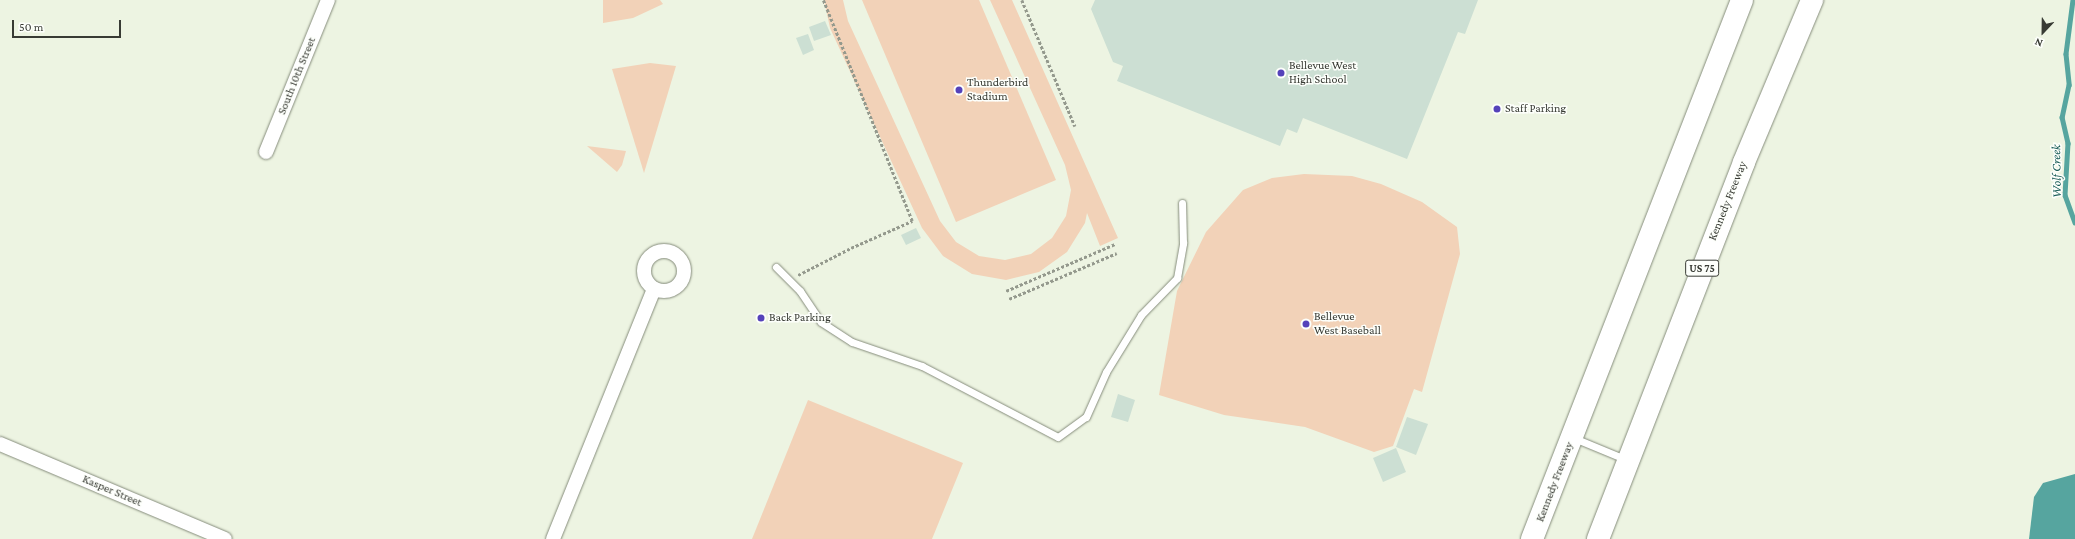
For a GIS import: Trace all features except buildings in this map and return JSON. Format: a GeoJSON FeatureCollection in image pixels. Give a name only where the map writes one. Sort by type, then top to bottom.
{"type":"FeatureCollection","features":[{"type":"Feature","properties":{"kind":"highway","name":"Kennedy Freeway"},"geometry":{"type":"LineString","coordinates":[[1532,539],[1742,0]]}},
{"type":"Feature","properties":{"kind":"highway","name":"Kennedy Freeway"},"geometry":{"type":"LineString","coordinates":[[1598,539],[1744,162],[1812,0]]}},
{"type":"Feature","properties":{"kind":"street","name":"South 10th Street"},"geometry":{"type":"LineString","coordinates":[[266,152],[328,0]]}},
{"type":"Feature","properties":{"kind":"street"},"geometry":{"type":"LineString","coordinates":[[553,539],[654,289]]}},
{"type":"Feature","properties":{"kind":"street","name":"Kasper Street"},"geometry":{"type":"LineString","coordinates":[[0,444],[225,539]]}},
{"type":"Feature","properties":{"kind":"lane"},"geometry":{"type":"LineString","coordinates":[[776,267],[789,280],[821,322],[852,342],[922,366],[1058,436],[1086,417],[1106,372],[1141,316],[1177,278],[1183,243],[1182,203]]}},
{"type":"Feature","properties":{"kind":"lane"},"geometry":{"type":"LineString","coordinates":[[1572,437],[1628,460]]}},
{"type":"Feature","properties":{"kind":"path"},"geometry":{"type":"LineString","coordinates":[[789,280],[851,248],[912,221],[823,0]]}},
{"type":"Feature","properties":{"kind":"path"},"geometry":{"type":"LineString","coordinates":[[1022,0],[1075,126]]}},
{"type":"Feature","properties":{"kind":"path"},"geometry":{"type":"LineString","coordinates":[[1006,291],[1115,244]]}},
{"type":"Feature","properties":{"kind":"path"},"geometry":{"type":"LineString","coordinates":[[1009,298],[1117,253]]}},
{"type":"Feature","properties":{"kind":"shaded area"},"geometry":{"type":"Polygon","coordinates":[[[603,0],[660,0],[663,4],[633,18],[603,23],[603,0]]]}},
{"type":"Feature","properties":{"kind":"shaded area"},"geometry":{"type":"Polygon","coordinates":[[[824,0],[843,0],[848,21],[940,221],[956,242],[979,256],[1005,260],[1031,254],[1052,238],[1066,216],[1071,190],[1065,165],[990,0],[1012,0],[1118,238],[1100,246],[1087,213],[1085,223],[1067,252],[1039,272],[1006,280],[972,274],[943,256],[922,228],[830,28],[824,0]]]}},
{"type":"Feature","properties":{"kind":"shaded area","name":"Thunderbird Stadium"},"geometry":{"type":"Polygon","coordinates":[[[862,0],[979,0],[1056,180],[956,222],[862,0]]]}},
{"type":"Feature","properties":{"kind":"shaded area"},"geometry":{"type":"Polygon","coordinates":[[[650,63],[676,66],[644,173],[612,69],[650,63]]]}},
{"type":"Feature","properties":{"kind":"shaded area"},"geometry":{"type":"Polygon","coordinates":[[[587,146],[626,151],[622,165],[617,172],[587,146]]]}},
{"type":"Feature","properties":{"kind":"shaded area","name":"Bellevue West Baseball"},"geometry":{"type":"Polygon","coordinates":[[[1304,174],[1352,176],[1381,184],[1422,202],[1457,227],[1460,254],[1422,392],[1414,389],[1393,446],[1374,452],[1305,427],[1224,415],[1159,395],[1177,291],[1206,232],[1243,190],[1272,178],[1304,174]]]}},
{"type":"Feature","properties":{"kind":"shaded area"},"geometry":{"type":"Polygon","coordinates":[[[808,400],[963,463],[932,539],[752,539],[808,400]]]}},
{"type":"Feature","properties":{"kind":"water"},"geometry":{"type":"Polygon","coordinates":[[[2075,474],[2075,539],[2029,539],[2034,497],[2043,483],[2075,474]]]}},
{"type":"Feature","properties":{"kind":"waterway","name":"Wolf Creek"},"geometry":{"type":"LineString","coordinates":[[2073,0],[2066,54],[2069,85],[2062,117],[2068,143],[2065,195],[2075,222]]}},
{"type":"Feature","properties":{"kind":"place","name":"Bellevue West High School"},"geometry":{"type":"Point","coordinates":[1281,73]}},
{"type":"Feature","properties":{"kind":"place","name":"Thunderbird Stadium"},"geometry":{"type":"Point","coordinates":[959,90]}},
{"type":"Feature","properties":{"kind":"place","name":"Staff Parking"},"geometry":{"type":"Point","coordinates":[1497,109]}},
{"type":"Feature","properties":{"kind":"place","name":"Back Parking"},"geometry":{"type":"Point","coordinates":[761,318]}},
{"type":"Feature","properties":{"kind":"place","name":"Bellevue West Baseball"},"geometry":{"type":"Point","coordinates":[1306,324]}}]}
